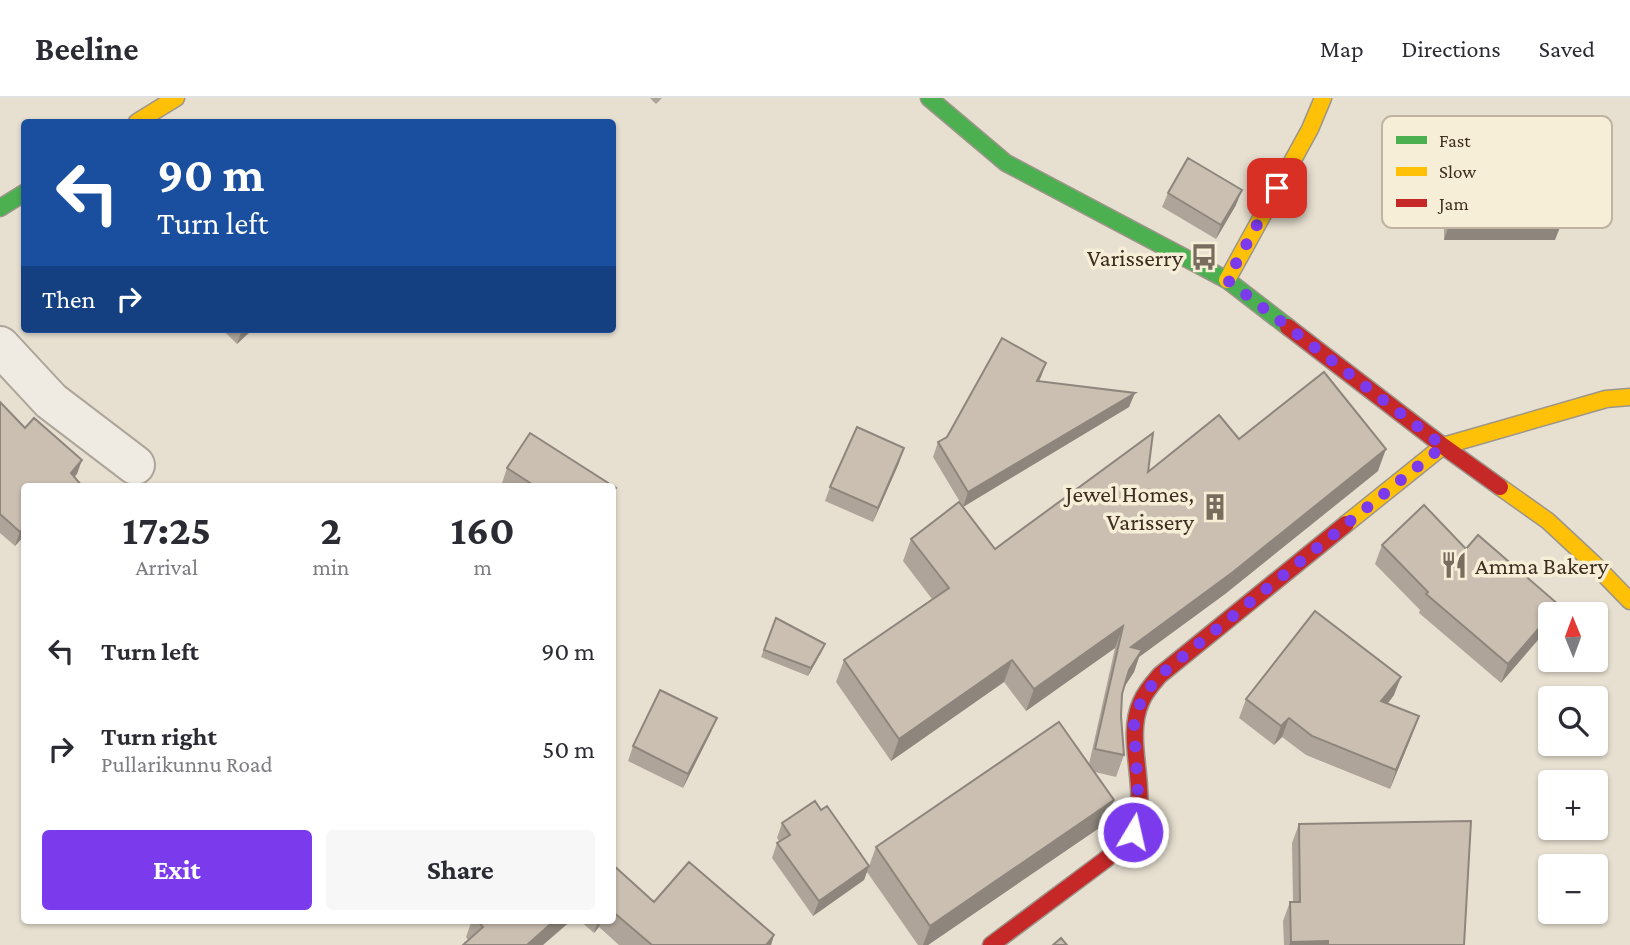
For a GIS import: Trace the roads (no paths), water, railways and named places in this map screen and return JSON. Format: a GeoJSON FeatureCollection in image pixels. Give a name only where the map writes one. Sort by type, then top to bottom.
{"type":"FeatureCollection","features":[{"type":"Feature","properties":{"kind":"main road"},"geometry":{"type":"LineString","coordinates":[[142,119],[176,98]]}},
{"type":"Feature","properties":{"kind":"main road"},"geometry":{"type":"LineString","coordinates":[[929,98],[1006,163],[1227,280],[1443,446],[1548,521],[1630,601]]}},
{"type":"Feature","properties":{"kind":"main road"},"geometry":{"type":"LineString","coordinates":[[1227,280],[1310,129],[1323,98]]}},
{"type":"Feature","properties":{"kind":"main road"},"geometry":{"type":"LineString","coordinates":[[0,208],[21,195]]}},
{"type":"Feature","properties":{"kind":"main road"},"geometry":{"type":"LineString","coordinates":[[991,945],[1105,860],[1122,846],[1133,832],[1139,812],[1134,724],[1139,706],[1160,675],[1443,446],[1606,399],[1630,397]]}},
{"type":"Feature","properties":{"kind":"street"},"geometry":{"type":"LineString","coordinates":[[0,345],[51,401],[135,465]]}},
{"type":"Feature","properties":{"kind":"place","name":"Varisserry"},"geometry":{"type":"Point","coordinates":[1204,257]}},
{"type":"Feature","properties":{"kind":"place","name":"Jewel Homes, Varissery"},"geometry":{"type":"Point","coordinates":[1215,507]}},
{"type":"Feature","properties":{"kind":"place","name":"Amma Bakery"},"geometry":{"type":"Point","coordinates":[1454,565]}}]}
